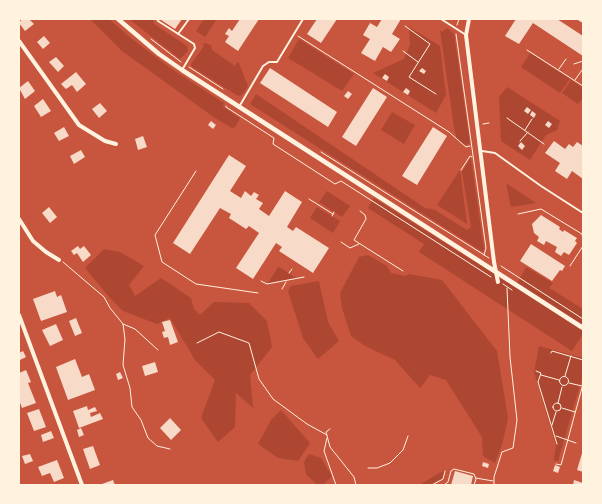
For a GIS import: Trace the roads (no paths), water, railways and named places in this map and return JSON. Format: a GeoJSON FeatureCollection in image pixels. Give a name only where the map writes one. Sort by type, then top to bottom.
{"type":"FeatureCollection","features":[{"type":"Feature","properties":{"kind":"street"},"geometry":{"type":"LineString","coordinates":[[118,19],[158,54],[182,70],[583,328]]}},
{"type":"Feature","properties":{"kind":"street"},"geometry":{"type":"LineString","coordinates":[[469,19],[466,35],[498,282]]}},
{"type":"Feature","properties":{"kind":"street"},"geometry":{"type":"LineString","coordinates":[[19,41],[79,125],[105,141],[116,144]]}},
{"type":"Feature","properties":{"kind":"street"},"geometry":{"type":"LineString","coordinates":[[19,219],[33,240],[46,252],[59,260]]}},
{"type":"Feature","properties":{"kind":"street"},"geometry":{"type":"LineString","coordinates":[[19,316],[82,485]]}},
{"type":"Feature","properties":{"kind":"lane"},"geometry":{"type":"LineString","coordinates":[[157,19],[194,44],[195,48],[182,70]]}},
{"type":"Feature","properties":{"kind":"lane"},"geometry":{"type":"LineString","coordinates":[[178,34],[188,19]]}},
{"type":"Feature","properties":{"kind":"lane"},"geometry":{"type":"LineString","coordinates":[[239,107],[263,66],[269,62],[277,62],[304,19]]}},
{"type":"Feature","properties":{"kind":"lane"},"geometry":{"type":"LineString","coordinates":[[441,19],[466,35]]}},
{"type":"Feature","properties":{"kind":"lane"},"geometry":{"type":"LineString","coordinates":[[578,19],[583,22]]}},
{"type":"Feature","properties":{"kind":"lane"},"geometry":{"type":"LineString","coordinates":[[481,151],[495,153],[583,213]]}}]}
